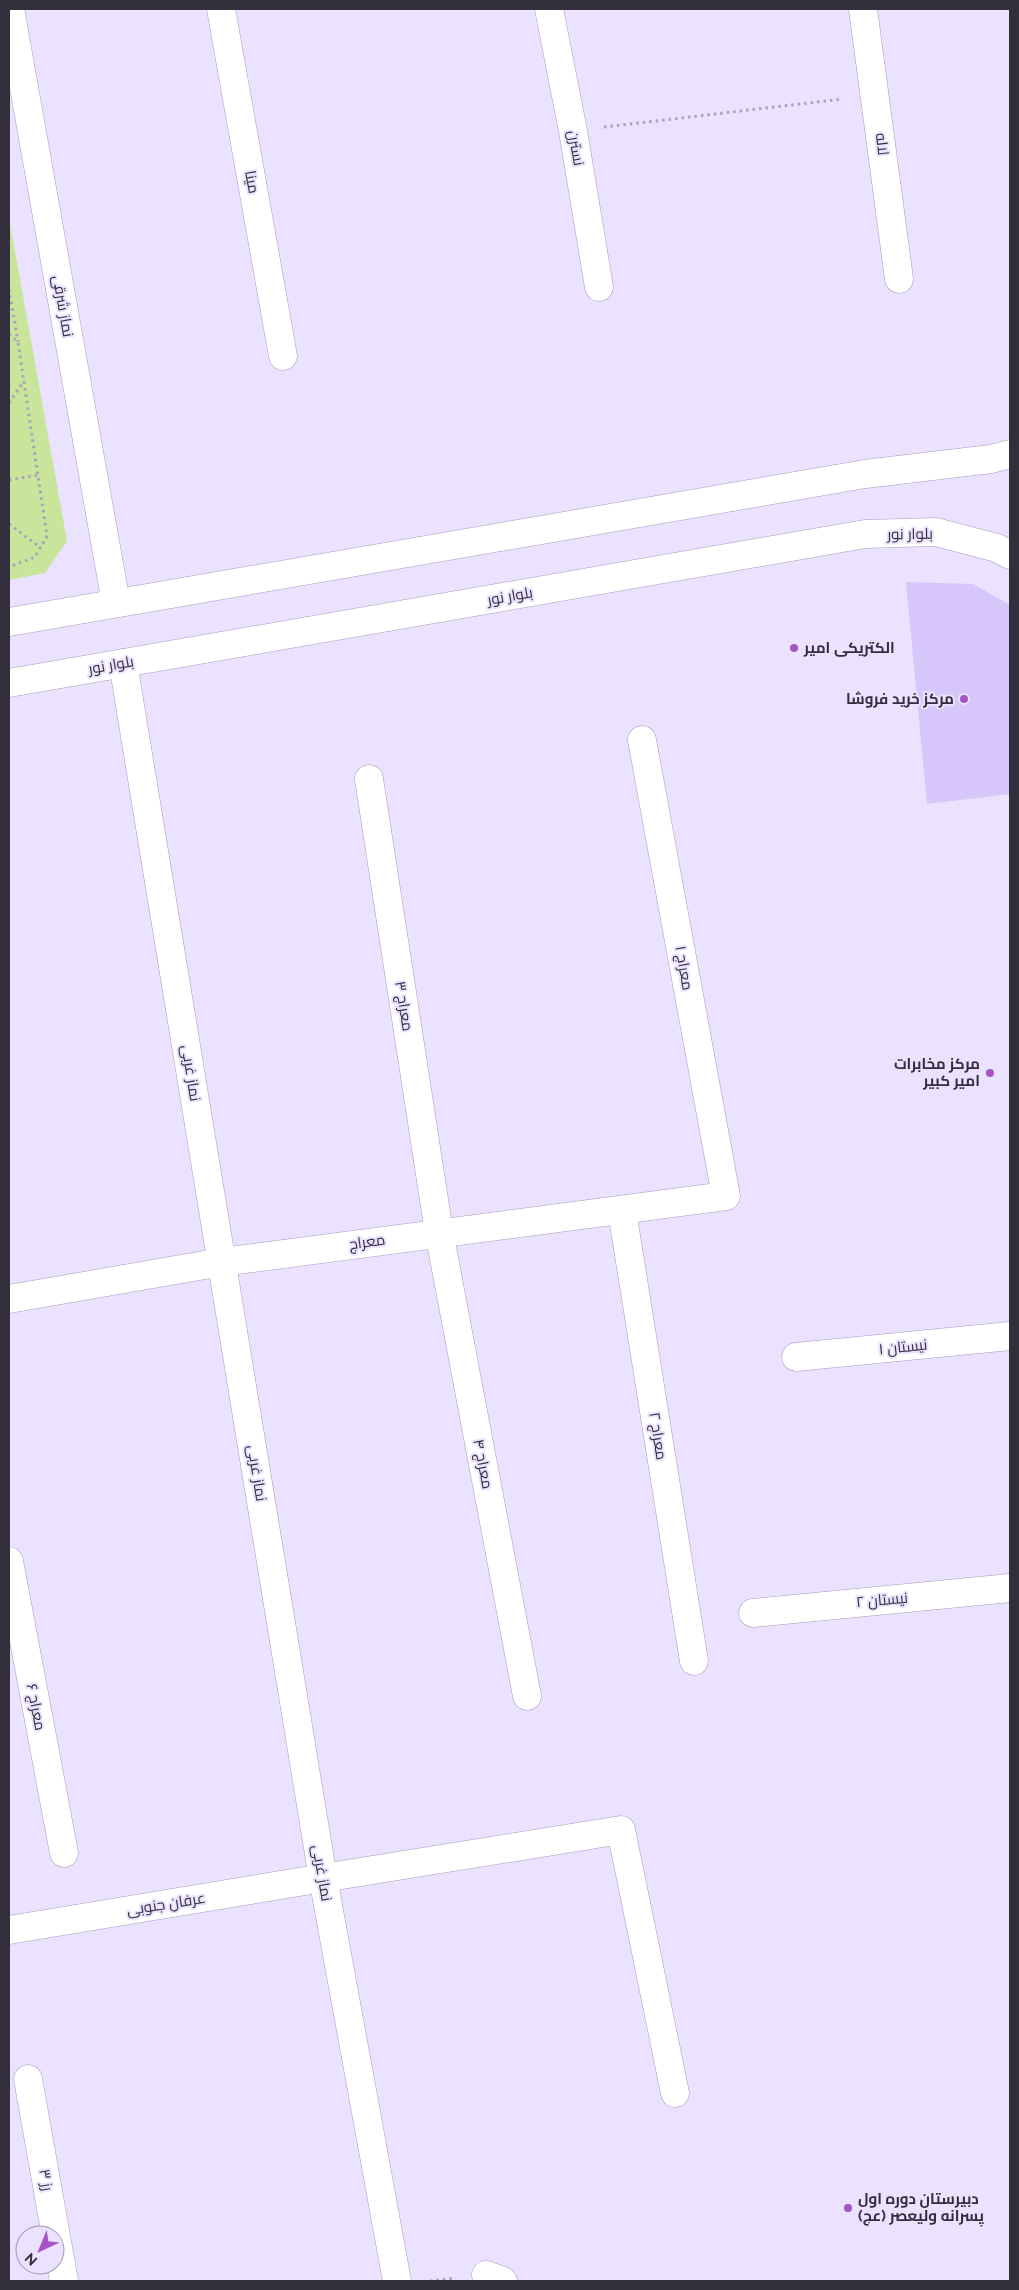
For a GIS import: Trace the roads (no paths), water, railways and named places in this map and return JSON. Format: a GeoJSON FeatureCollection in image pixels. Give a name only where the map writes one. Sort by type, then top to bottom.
{"type":"FeatureCollection","features":[{"type":"Feature","properties":{"kind":"street","name":"نماز شرقی"},"geometry":{"type":"LineString","coordinates":[[10,9],[116,603]]}},
{"type":"Feature","properties":{"kind":"street","name":"مینا"},"geometry":{"type":"LineString","coordinates":[[221,9],[283,356]]}},
{"type":"Feature","properties":{"kind":"street","name":"نسترن"},"geometry":{"type":"LineString","coordinates":[[549,9],[574,131],[599,287]]}},
{"type":"Feature","properties":{"kind":"street","name":"لاله"},"geometry":{"type":"LineString","coordinates":[[863,9],[900,279]]}},
{"type":"Feature","properties":{"kind":"street"},"geometry":{"type":"LineString","coordinates":[[9,622],[865,474],[975,461],[1010,454]]}},
{"type":"Feature","properties":{"kind":"street"},"geometry":{"type":"LineString","coordinates":[[975,461],[1010,468]]}},
{"type":"Feature","properties":{"kind":"street","name":"بلوار نور"},"geometry":{"type":"LineString","coordinates":[[9,683],[865,534],[936,532],[997,548],[1010,555]]}},
{"type":"Feature","properties":{"kind":"street"},"geometry":{"type":"LineString","coordinates":[[980,544],[999,543],[1010,536]]}},
{"type":"Feature","properties":{"kind":"street","name":"نماز غربی"},"geometry":{"type":"LineString","coordinates":[[123,663],[323,1878],[397,2281]]}},
{"type":"Feature","properties":{"kind":"street","name":"معراج ۱"},"geometry":{"type":"LineString","coordinates":[[642,740],[726,1196]]}},
{"type":"Feature","properties":{"kind":"street","name":"معراج ۳"},"geometry":{"type":"LineString","coordinates":[[369,779],[439,1232]]}},
{"type":"Feature","properties":{"kind":"street","name":"معراج"},"geometry":{"type":"LineString","coordinates":[[9,1300],[222,1262],[439,1232],[622,1211],[726,1196]]}},
{"type":"Feature","properties":{"kind":"street","name":"معراج ۲"},"geometry":{"type":"LineString","coordinates":[[622,1211],[694,1661]]}},
{"type":"Feature","properties":{"kind":"street","name":"معراج ۴"},"geometry":{"type":"LineString","coordinates":[[439,1232],[527,1696]]}},
{"type":"Feature","properties":{"kind":"street","name":"نیستان ۱"},"geometry":{"type":"LineString","coordinates":[[796,1357],[1010,1336]]}},
{"type":"Feature","properties":{"kind":"street","name":"معراج ۶"},"geometry":{"type":"LineString","coordinates":[[9,1561],[64,1853]]}},
{"type":"Feature","properties":{"kind":"street","name":"نیستان ۲"},"geometry":{"type":"LineString","coordinates":[[753,1613],[1010,1588]]}},
{"type":"Feature","properties":{"kind":"street","name":"عرفان جنوبی"},"geometry":{"type":"LineString","coordinates":[[9,1930],[621,1830],[675,2093]]}},
{"type":"Feature","properties":{"kind":"street","name":"رز ۳"},"geometry":{"type":"LineString","coordinates":[[28,2079],[64,2281]]}},
{"type":"Feature","properties":{"kind":"place","name":"الکتریکی امیر"},"geometry":{"type":"Point","coordinates":[794,648]}},
{"type":"Feature","properties":{"kind":"place","name":"مرکز خرید فروشا"},"geometry":{"type":"Point","coordinates":[964,699]}},
{"type":"Feature","properties":{"kind":"place","name":"مرکز مخابرات امیر کبیر"},"geometry":{"type":"Point","coordinates":[990,1073]}},
{"type":"Feature","properties":{"kind":"place","name":"دبیرستان دوره اول پسرانه ولیعصر (عج)"},"geometry":{"type":"Point","coordinates":[848,2208]}}]}
